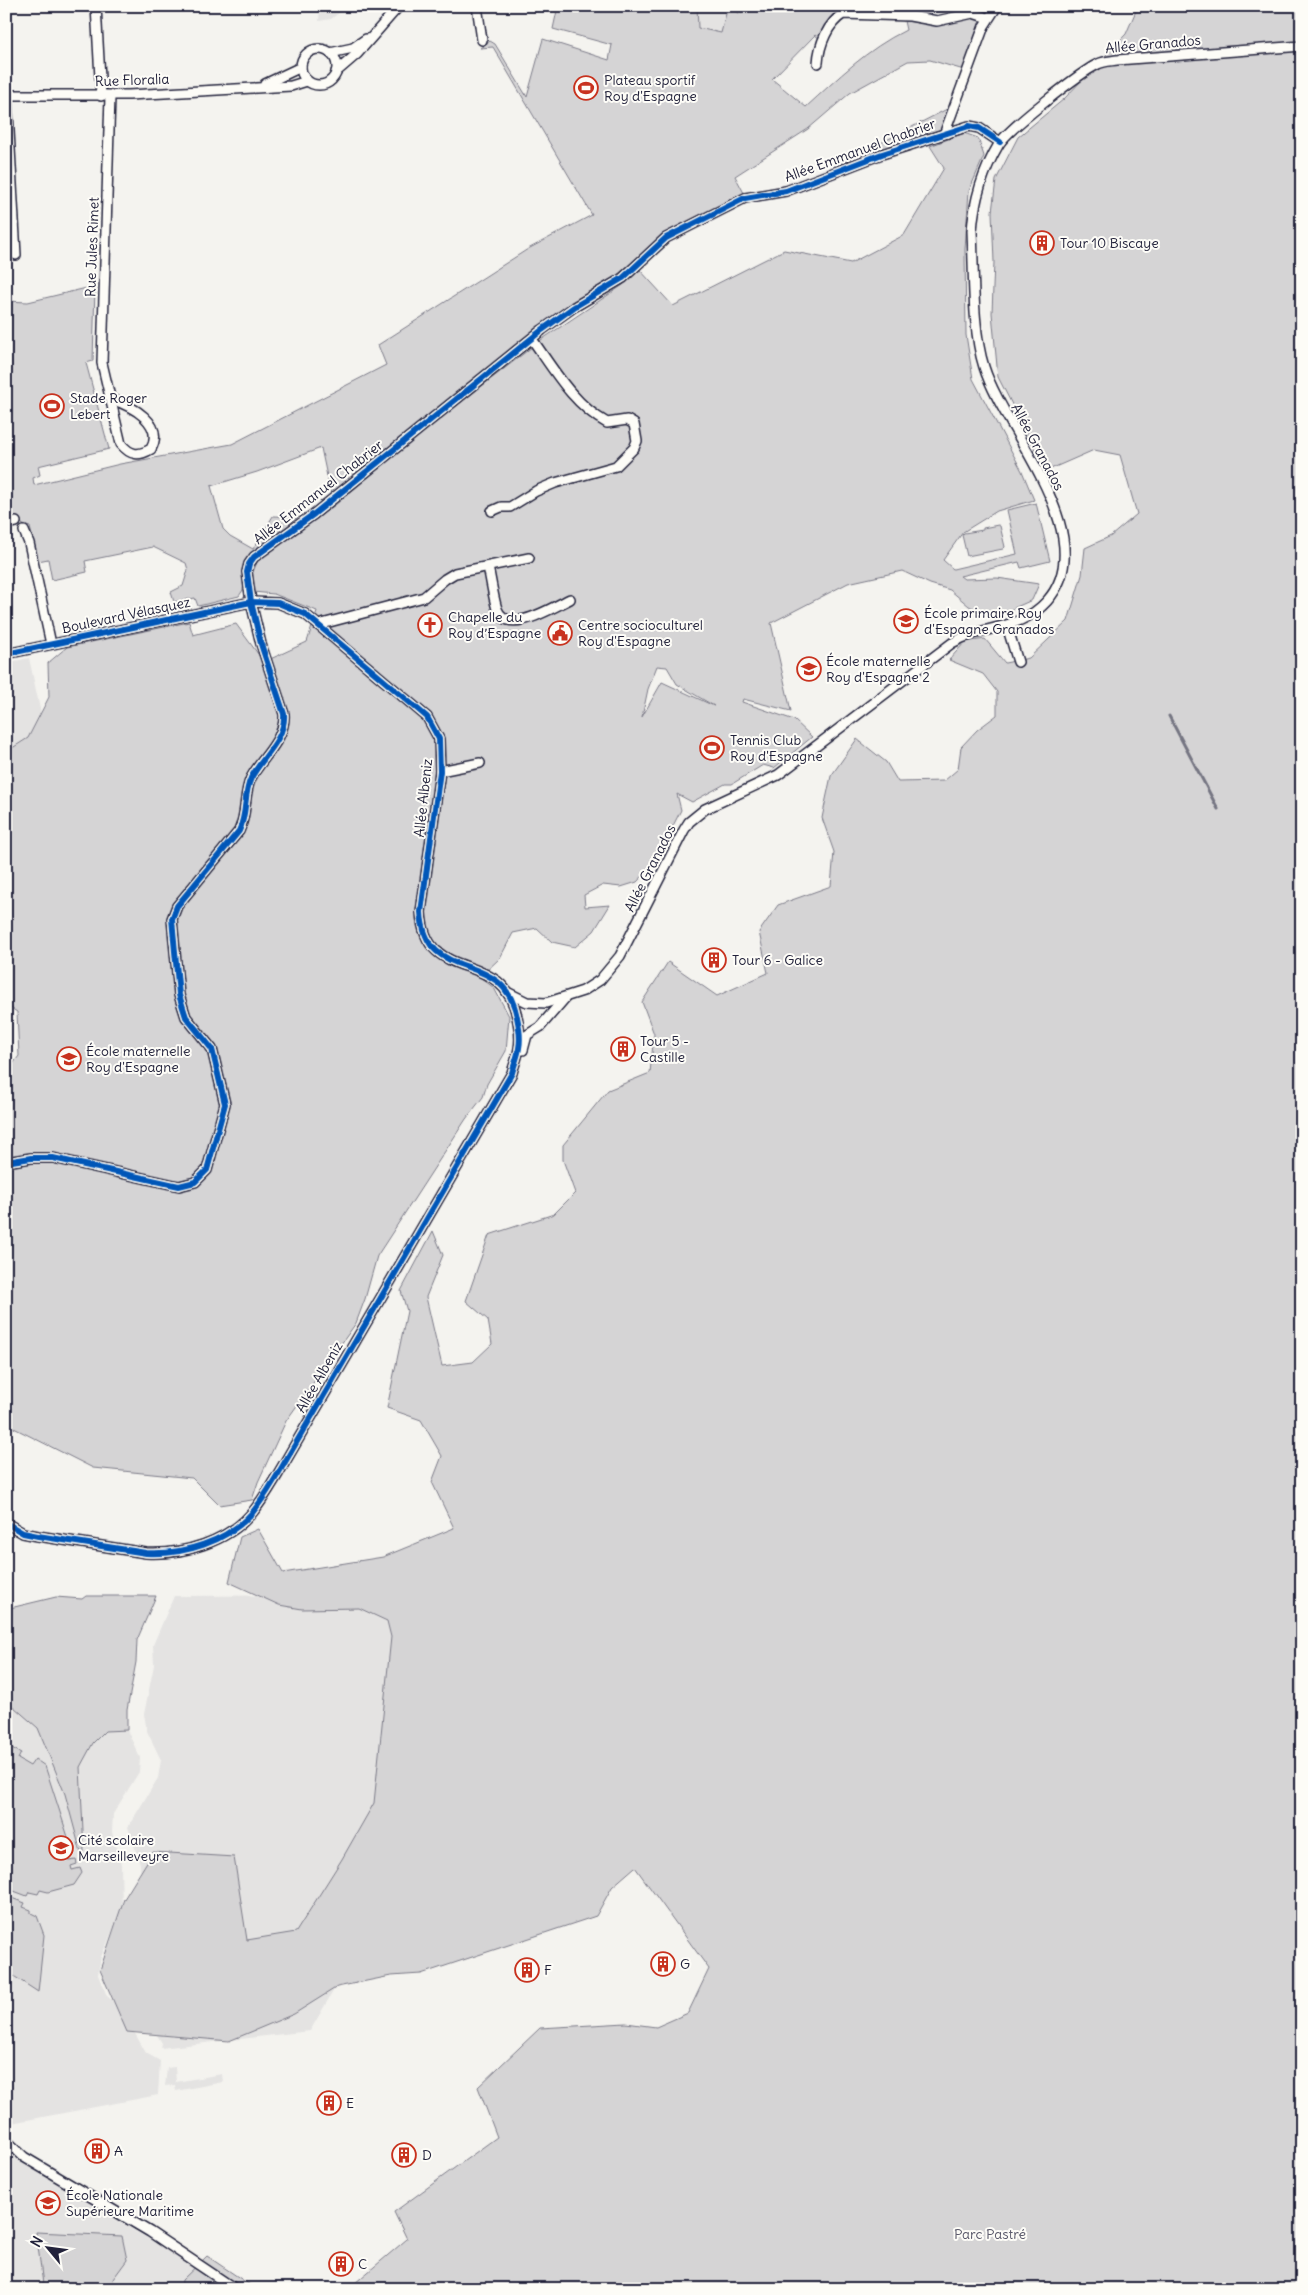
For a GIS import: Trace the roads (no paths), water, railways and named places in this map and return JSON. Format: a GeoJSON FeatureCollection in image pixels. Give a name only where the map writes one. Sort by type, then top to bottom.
{"type":"FeatureCollection","features":[{"type":"Feature","properties":{"kind":"street","name":"Rue Jules Rimet"},"geometry":{"type":"LineString","coordinates":[[96,6],[105,96],[102,357],[111,398],[122,444],[127,451],[142,454],[151,449],[156,434],[153,426],[126,404],[111,398]]}},
{"type":"Feature","properties":{"kind":"street"},"geometry":{"type":"LineString","coordinates":[[336,72],[335,58],[322,49],[310,51],[302,60],[301,67],[307,81],[313,84],[325,84],[357,54],[399,6]]}},
{"type":"Feature","properties":{"kind":"street"},"geometry":{"type":"LineString","coordinates":[[477,6],[482,40]]}},
{"type":"Feature","properties":{"kind":"street"},"geometry":{"type":"LineString","coordinates":[[946,132],[988,18],[997,6]]}},
{"type":"Feature","properties":{"kind":"street"},"geometry":{"type":"LineString","coordinates":[[818,63],[827,31],[837,17],[843,14],[910,16],[936,22],[973,13],[988,18]]}},
{"type":"Feature","properties":{"kind":"street"},"geometry":{"type":"LineString","coordinates":[[330,53],[353,48],[380,28]]}},
{"type":"Feature","properties":{"kind":"street","name":"Allée Granados"},"geometry":{"type":"LineString","coordinates":[[509,993],[536,1004],[565,998],[592,986],[613,966],[684,830],[696,816],[778,775],[952,643],[974,633],[1007,626],[1028,617],[1054,592],[1063,569],[1066,547],[1046,486],[991,388],[979,348],[972,231],[973,216],[979,187],[1000,142],[1021,122],[1099,63],[1302,46]]}},
{"type":"Feature","properties":{"kind":"street","name":"Rue Floralia"},"geometry":{"type":"LineString","coordinates":[[258,87],[301,67]]}},
{"type":"Feature","properties":{"kind":"street","name":"Rue Floralia"},"geometry":{"type":"LineString","coordinates":[[7,95],[105,96],[292,86],[307,81]]}},
{"type":"Feature","properties":{"kind":"street"},"geometry":{"type":"LineString","coordinates":[[7,95],[16,255]]}},
{"type":"Feature","properties":{"kind":"street","name":"Allée Emmanuel Chabrier"},"geometry":{"type":"LineString","coordinates":[[6,1162],[31,1158],[53,1158],[178,1186],[195,1182],[207,1170],[225,1104],[212,1049],[186,1017],[179,995],[172,920],[177,906],[239,831],[245,818],[247,790],[252,778],[279,737],[285,723],[284,714],[261,644],[252,602],[247,572],[249,564],[254,557],[314,514],[574,307],[623,278],[666,238],[736,202],[759,194],[786,191],[882,154],[946,132],[969,126],[979,128],[1000,142]]}},
{"type":"Feature","properties":{"kind":"street"},"geometry":{"type":"LineString","coordinates":[[492,511],[501,507],[510,508],[536,491],[555,482],[616,466],[634,448],[637,441],[634,424],[627,420],[607,423],[572,396],[532,339]]}},
{"type":"Feature","properties":{"kind":"street"},"geometry":{"type":"LineString","coordinates":[[24,531],[30,543],[51,644]]}},
{"type":"Feature","properties":{"kind":"street"},"geometry":{"type":"LineString","coordinates":[[318,624],[424,597],[455,573],[529,558]]}},
{"type":"Feature","properties":{"kind":"street"},"geometry":{"type":"LineString","coordinates":[[488,567],[498,611],[504,619],[518,622],[570,599]]}},
{"type":"Feature","properties":{"kind":"street","name":"Allée Albeniz"},"geometry":{"type":"LineString","coordinates":[[6,1523],[23,1533],[38,1536],[146,1553],[164,1554],[198,1547],[230,1532],[243,1522],[259,1503],[278,1474],[512,1073],[520,1046],[515,1006],[503,985],[490,976],[442,957],[425,933],[421,912],[440,771],[439,739],[427,717],[305,614],[287,605],[269,601],[252,602]]}},
{"type":"Feature","properties":{"kind":"street","name":"Boulevard Vélasquez"},"geometry":{"type":"LineString","coordinates":[[6,654],[252,602]]}},
{"type":"Feature","properties":{"kind":"street"},"geometry":{"type":"LineString","coordinates":[[1007,626],[1018,662]]}},
{"type":"Feature","properties":{"kind":"street"},"geometry":{"type":"LineString","coordinates":[[440,771],[480,764]]}},
{"type":"Feature","properties":{"kind":"street","name":"Allée Granados"},"geometry":{"type":"LineString","coordinates":[[527,1035],[540,1027],[565,998]]}},
{"type":"Feature","properties":{"kind":"street","name":"Allée Albeniz"},"geometry":{"type":"LineString","coordinates":[[518,1022],[527,1035]]}},
{"type":"Feature","properties":{"kind":"street"},"geometry":{"type":"LineString","coordinates":[[512,1073],[522,1058],[527,1035]]}},
{"type":"Feature","properties":{"kind":"street"},"geometry":{"type":"LineString","coordinates":[[6,2140],[24,2157],[150,2232],[234,2289]]}},
{"type":"Feature","properties":{"kind":"waterway"},"geometry":{"type":"LineString","coordinates":[[1169,716],[1218,809]]}},
{"type":"Feature","properties":{"kind":"place","name":"Plateau sportif Roy d'Espagne"},"geometry":{"type":"Point","coordinates":[586,88]}},
{"type":"Feature","properties":{"kind":"place","name":"Tour 10 Biscaye"},"geometry":{"type":"Point","coordinates":[1042,243]}},
{"type":"Feature","properties":{"kind":"place","name":"Stade Roger Lebert"},"geometry":{"type":"Point","coordinates":[52,406]}},
{"type":"Feature","properties":{"kind":"place","name":"École primaire Roy d'Espagne Granados"},"geometry":{"type":"Point","coordinates":[906,621]}},
{"type":"Feature","properties":{"kind":"place","name":"Chapelle du Roy d’Espagne"},"geometry":{"type":"Point","coordinates":[430,625]}},
{"type":"Feature","properties":{"kind":"place","name":"Centre socioculturel Roy d'Espagne"},"geometry":{"type":"Point","coordinates":[560,633]}},
{"type":"Feature","properties":{"kind":"place","name":"École maternelle Roy d'Espagne 2"},"geometry":{"type":"Point","coordinates":[809,669]}},
{"type":"Feature","properties":{"kind":"place","name":"Tennis Club Roy d'Espagne"},"geometry":{"type":"Point","coordinates":[712,748]}},
{"type":"Feature","properties":{"kind":"place","name":"Tour 6 - Galice"},"geometry":{"type":"Point","coordinates":[714,960]}},
{"type":"Feature","properties":{"kind":"place","name":"Tour 5 - Castille"},"geometry":{"type":"Point","coordinates":[623,1049]}},
{"type":"Feature","properties":{"kind":"place","name":"École maternelle Roy d'Espagne"},"geometry":{"type":"Point","coordinates":[69,1059]}},
{"type":"Feature","properties":{"kind":"place","name":"Cité scolaire Marseilleveyre"},"geometry":{"type":"Point","coordinates":[61,1848]}},
{"type":"Feature","properties":{"kind":"place","name":"G"},"geometry":{"type":"Point","coordinates":[663,1964]}},
{"type":"Feature","properties":{"kind":"place","name":"F"},"geometry":{"type":"Point","coordinates":[527,1970]}},
{"type":"Feature","properties":{"kind":"place","name":"E"},"geometry":{"type":"Point","coordinates":[329,2103]}},
{"type":"Feature","properties":{"kind":"place","name":"A"},"geometry":{"type":"Point","coordinates":[97,2151]}},
{"type":"Feature","properties":{"kind":"place","name":"D"},"geometry":{"type":"Point","coordinates":[404,2155]}},
{"type":"Feature","properties":{"kind":"place","name":"École Nationale Supérieure Maritime"},"geometry":{"type":"Point","coordinates":[48,2203]}},
{"type":"Feature","properties":{"kind":"place","name":"C"},"geometry":{"type":"Point","coordinates":[341,2264]}},
{"type":"Feature","properties":{"kind":"park label","name":"Parc Pastré"},"geometry":{"type":"Point","coordinates":[990,2234]}}]}
